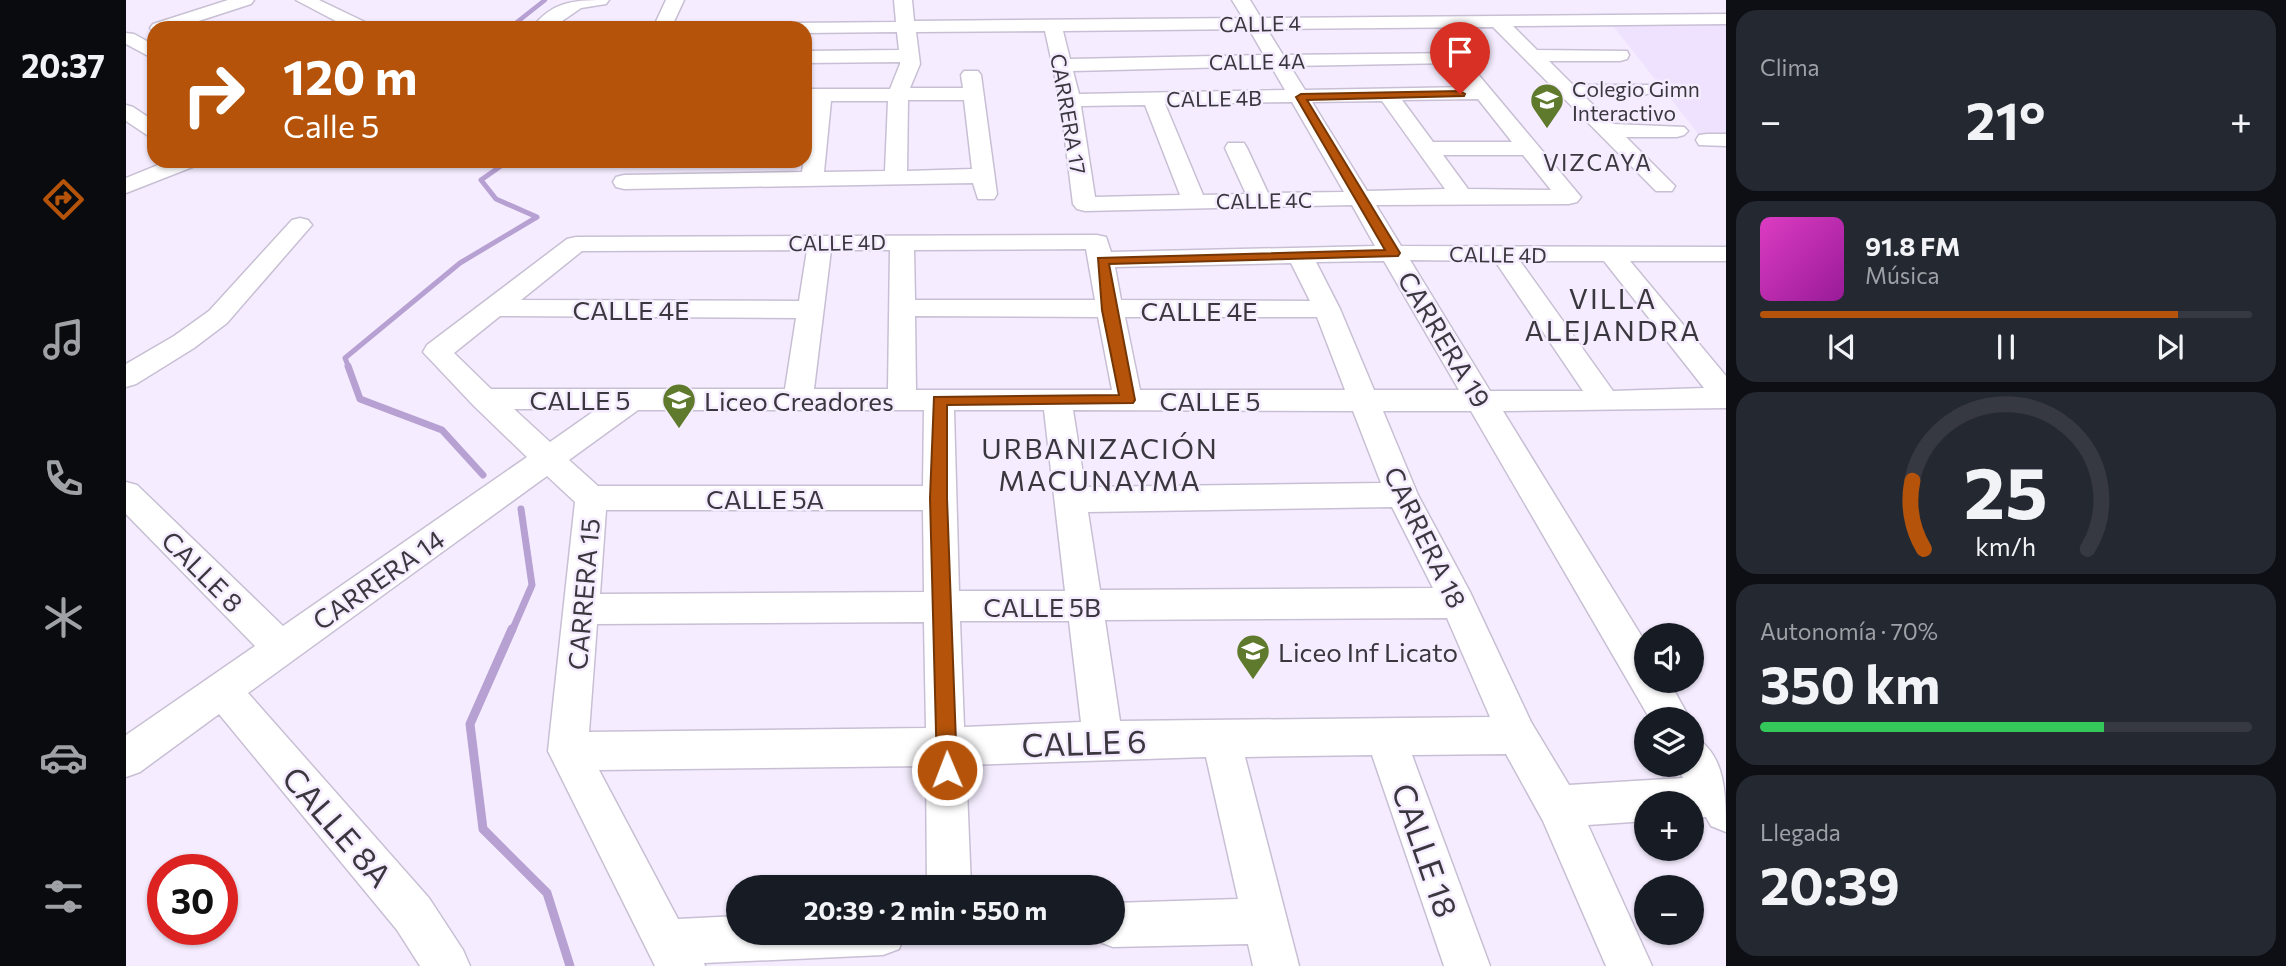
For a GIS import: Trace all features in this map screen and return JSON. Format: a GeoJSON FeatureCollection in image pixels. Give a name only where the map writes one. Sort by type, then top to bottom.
{"type":"FeatureCollection","features":[{"type":"Feature","properties":{"kind":"street"},"geometry":{"type":"LineString","coordinates":[[180,0],[222,21]]}},
{"type":"Feature","properties":{"kind":"street"},"geometry":{"type":"LineString","coordinates":[[180,21],[245,0]]}},
{"type":"Feature","properties":{"kind":"street"},"geometry":{"type":"LineString","coordinates":[[305,0],[329,11],[353,10],[359,21]]}},
{"type":"Feature","properties":{"kind":"street"},"geometry":{"type":"LineString","coordinates":[[549,21],[567,6],[600,0]]}},
{"type":"Feature","properties":{"kind":"street"},"geometry":{"type":"LineString","coordinates":[[665,21],[675,0]]}},
{"type":"Feature","properties":{"kind":"street"},"geometry":{"type":"LineString","coordinates":[[896,177],[898,94],[900,85],[907,77],[909,56],[903,0]]}},
{"type":"Feature","properties":{"kind":"street","name":"CARRERA 19"},"geometry":{"type":"LineString","coordinates":[[1241,0],[1634,658]]}},
{"type":"Feature","properties":{"kind":"street"},"geometry":{"type":"LineString","coordinates":[[1541,0],[1563,20]]}},
{"type":"Feature","properties":{"kind":"street"},"geometry":{"type":"LineString","coordinates":[[1710,0],[1726,13]]}},
{"type":"Feature","properties":{"kind":"street"},"geometry":{"type":"LineString","coordinates":[[1392,7],[1453,57],[1529,148]]}},
{"type":"Feature","properties":{"kind":"street","name":"CALLE 4"},"geometry":{"type":"LineString","coordinates":[[812,28],[907,26],[993,19],[1052,25],[1155,18],[1256,23],[1726,19]]}},
{"type":"Feature","properties":{"kind":"street"},"geometry":{"type":"LineString","coordinates":[[1497,21],[1664,186]]}},
{"type":"Feature","properties":{"kind":"street","name":"CARRERA 17"},"geometry":{"type":"LineString","coordinates":[[1052,25],[1070,100],[1085,204]]}},
{"type":"Feature","properties":{"kind":"street"},"geometry":{"type":"LineString","coordinates":[[127,39],[147,32]]}},
{"type":"Feature","properties":{"kind":"street"},"geometry":{"type":"LineString","coordinates":[[127,39],[147,49]]}},
{"type":"Feature","properties":{"kind":"street"},"geometry":{"type":"LineString","coordinates":[[1534,56],[1620,55]]}},
{"type":"Feature","properties":{"kind":"street"},"geometry":{"type":"LineString","coordinates":[[812,57],[909,56]]}},
{"type":"Feature","properties":{"kind":"street","name":"CALLE 4A"},"geometry":{"type":"LineString","coordinates":[[1062,65],[1453,57]]}},
{"type":"Feature","properties":{"kind":"street"},"geometry":{"type":"LineString","coordinates":[[624,182],[726,171],[812,179],[896,177],[985,185],[972,85],[898,94],[814,95],[812,179]]}},
{"type":"Feature","properties":{"kind":"street"},"geometry":{"type":"LineString","coordinates":[[1570,91],[1643,89]]}},
{"type":"Feature","properties":{"kind":"street","name":"CALLE 4B"},"geometry":{"type":"LineString","coordinates":[[1070,100],[1484,93]]}},
{"type":"Feature","properties":{"kind":"street"},"geometry":{"type":"LineString","coordinates":[[1389,96],[1461,197]]}},
{"type":"Feature","properties":{"kind":"street"},"geometry":{"type":"LineString","coordinates":[[1153,99],[1194,200]]}},
{"type":"Feature","properties":{"kind":"street"},"geometry":{"type":"LineString","coordinates":[[1609,130],[1677,131]]}},
{"type":"Feature","properties":{"kind":"street"},"geometry":{"type":"LineString","coordinates":[[1236,148],[1261,200]]}},
{"type":"Feature","properties":{"kind":"street"},"geometry":{"type":"LineString","coordinates":[[1428,149],[1529,148]]}},
{"type":"Feature","properties":{"kind":"street","name":"CALLE 4C"},"geometry":{"type":"LineString","coordinates":[[1085,204],[1194,200],[1569,197],[1529,148]]}},
{"type":"Feature","properties":{"kind":"street"},"geometry":{"type":"LineString","coordinates":[[126,186],[170,168]]}},
{"type":"Feature","properties":{"kind":"street"},"geometry":{"type":"LineString","coordinates":[[126,377],[184,342],[218,317],[300,225]]}},
{"type":"Feature","properties":{"kind":"street"},"geometry":{"type":"LineString","coordinates":[[902,241],[902,400]]}},
{"type":"Feature","properties":{"kind":"street","name":"CALLE 4D"},"geometry":{"type":"LineString","coordinates":[[576,244],[902,241],[1300,257],[1394,253],[1726,254]]}},
{"type":"Feature","properties":{"kind":"street"},"geometry":{"type":"LineString","coordinates":[[798,400],[820,242]]}},
{"type":"Feature","properties":{"kind":"street","name":"CARRERA 15"},"geometry":{"type":"LineString","coordinates":[[568,751],[592,498],[437,352],[576,244]]}},
{"type":"Feature","properties":{"kind":"street"},"geometry":{"type":"LineString","coordinates":[[1100,251],[1128,400]]}},
{"type":"Feature","properties":{"kind":"street"},"geometry":{"type":"LineString","coordinates":[[1503,254],[1605,401]]}},
{"type":"Feature","properties":{"kind":"street"},"geometry":{"type":"LineString","coordinates":[[1612,255],[1726,397]]}},
{"type":"Feature","properties":{"kind":"street","name":"CARRERA 18"},"geometry":{"type":"LineString","coordinates":[[1300,257],[1327,309],[1402,495],[1458,603],[1517,735],[1558,806],[1629,966]]}},
{"type":"Feature","properties":{"kind":"street","name":"CALLE 4E"},"geometry":{"type":"LineString","coordinates":[[493,308],[811,310]]}},
{"type":"Feature","properties":{"kind":"street","name":"CALLE 4E"},"geometry":{"type":"LineString","coordinates":[[902,308],[1327,309]]}},
{"type":"Feature","properties":{"kind":"street","name":"CALLE 5"},"geometry":{"type":"LineString","coordinates":[[484,399],[1605,401],[1726,397]]}},
{"type":"Feature","properties":{"kind":"street","name":"CARRERA 14"},"geometry":{"type":"LineString","coordinates":[[126,758],[631,400]]}},
{"type":"Feature","properties":{"kind":"street"},"geometry":{"type":"LineString","coordinates":[[939,400],[949,875]]}},
{"type":"Feature","properties":{"kind":"street"},"geometry":{"type":"LineString","coordinates":[[1057,401],[1103,740]]}},
{"type":"Feature","properties":{"kind":"street","name":"CALLE 8"},"geometry":{"type":"LineString","coordinates":[[126,494],[281,648]]}},
{"type":"Feature","properties":{"kind":"street"},"geometry":{"type":"LineString","coordinates":[[1069,500],[1402,495]]}},
{"type":"Feature","properties":{"kind":"street","name":"CALLE 5A"},"geometry":{"type":"LineString","coordinates":[[592,498],[939,498]]}},
{"type":"Feature","properties":{"kind":"street","name":"CALLE 5B"},"geometry":{"type":"LineString","coordinates":[[583,609],[1458,603]]}},
{"type":"Feature","properties":{"kind":"street","name":"CALLE 8A"},"geometry":{"type":"LineString","coordinates":[[222,690],[414,914],[447,966]]}},
{"type":"Feature","properties":{"kind":"street","name":"CALLE 18"},"geometry":{"type":"LineString","coordinates":[[1385,735],[1467,966]]}},
{"type":"Feature","properties":{"kind":"street","name":"CALLE 6"},"geometry":{"type":"LineString","coordinates":[[568,751],[947,747],[1103,740],[1517,735]]}},
{"type":"Feature","properties":{"kind":"street"},"geometry":{"type":"LineString","coordinates":[[1221,738],[1276,966]]}},
{"type":"Feature","properties":{"kind":"street"},"geometry":{"type":"LineString","coordinates":[[568,751],[674,954],[764,945]]}},
{"type":"Feature","properties":{"kind":"street"},"geometry":{"type":"LineString","coordinates":[[1704,772],[1723,800]]}},
{"type":"Feature","properties":{"kind":"street"},"geometry":{"type":"LineString","coordinates":[[1558,806],[1723,800]]}},
{"type":"Feature","properties":{"kind":"street"},"geometry":{"type":"LineString","coordinates":[[1125,925],[1265,921]]}},
{"type":"Feature","properties":{"kind":"shaded area"},"geometry":{"type":"Polygon","coordinates":[[[1726,20],[1726,136],[1700,136],[1609,21],[1726,20]]]}},
{"type":"Feature","properties":{"kind":"waterway"},"geometry":{"type":"LineString","coordinates":[[518,21],[545,0]]}},
{"type":"Feature","properties":{"kind":"waterway"},"geometry":{"type":"LineString","coordinates":[[349,368],[345,358],[460,263],[537,217],[496,199],[481,180],[498,168]]}},
{"type":"Feature","properties":{"kind":"waterway"},"geometry":{"type":"LineString","coordinates":[[348,366],[360,399],[442,430],[483,475]]}},
{"type":"Feature","properties":{"kind":"waterway"},"geometry":{"type":"LineString","coordinates":[[512,631],[532,585],[521,509]]}},
{"type":"Feature","properties":{"kind":"waterway"},"geometry":{"type":"LineString","coordinates":[[512,629],[470,724],[483,829],[547,893],[570,966]]}},
{"type":"Feature","properties":{"kind":"place","name":"Colegio Gimn Interactivo"},"geometry":{"type":"Point","coordinates":[1547,130]}},
{"type":"Feature","properties":{"kind":"place","name":"Liceo Creadores"},"geometry":{"type":"Point","coordinates":[679,430]}},
{"type":"Feature","properties":{"kind":"place","name":"Liceo Inf Licato"},"geometry":{"type":"Point","coordinates":[1253,681]}},
{"type":"Feature","properties":{"kind":"district","name":"VIZCAYA"},"geometry":{"type":"Point","coordinates":[1598,162]}},
{"type":"Feature","properties":{"kind":"district","name":"VILLA ALEJANDRA"},"geometry":{"type":"Point","coordinates":[1613,314]}},
{"type":"Feature","properties":{"kind":"district","name":"URBANIZACIÓN MACUNAYMA"},"geometry":{"type":"Point","coordinates":[1100,464]}},
{"type":"Feature","properties":{"kind":"route"},"geometry":{"type":"LineString","coordinates":[[947,770],[939,498],[939,400],[1128,400],[1109,310],[1102,260],[1394,253],[1301,97],[1460,94]]}}]}
